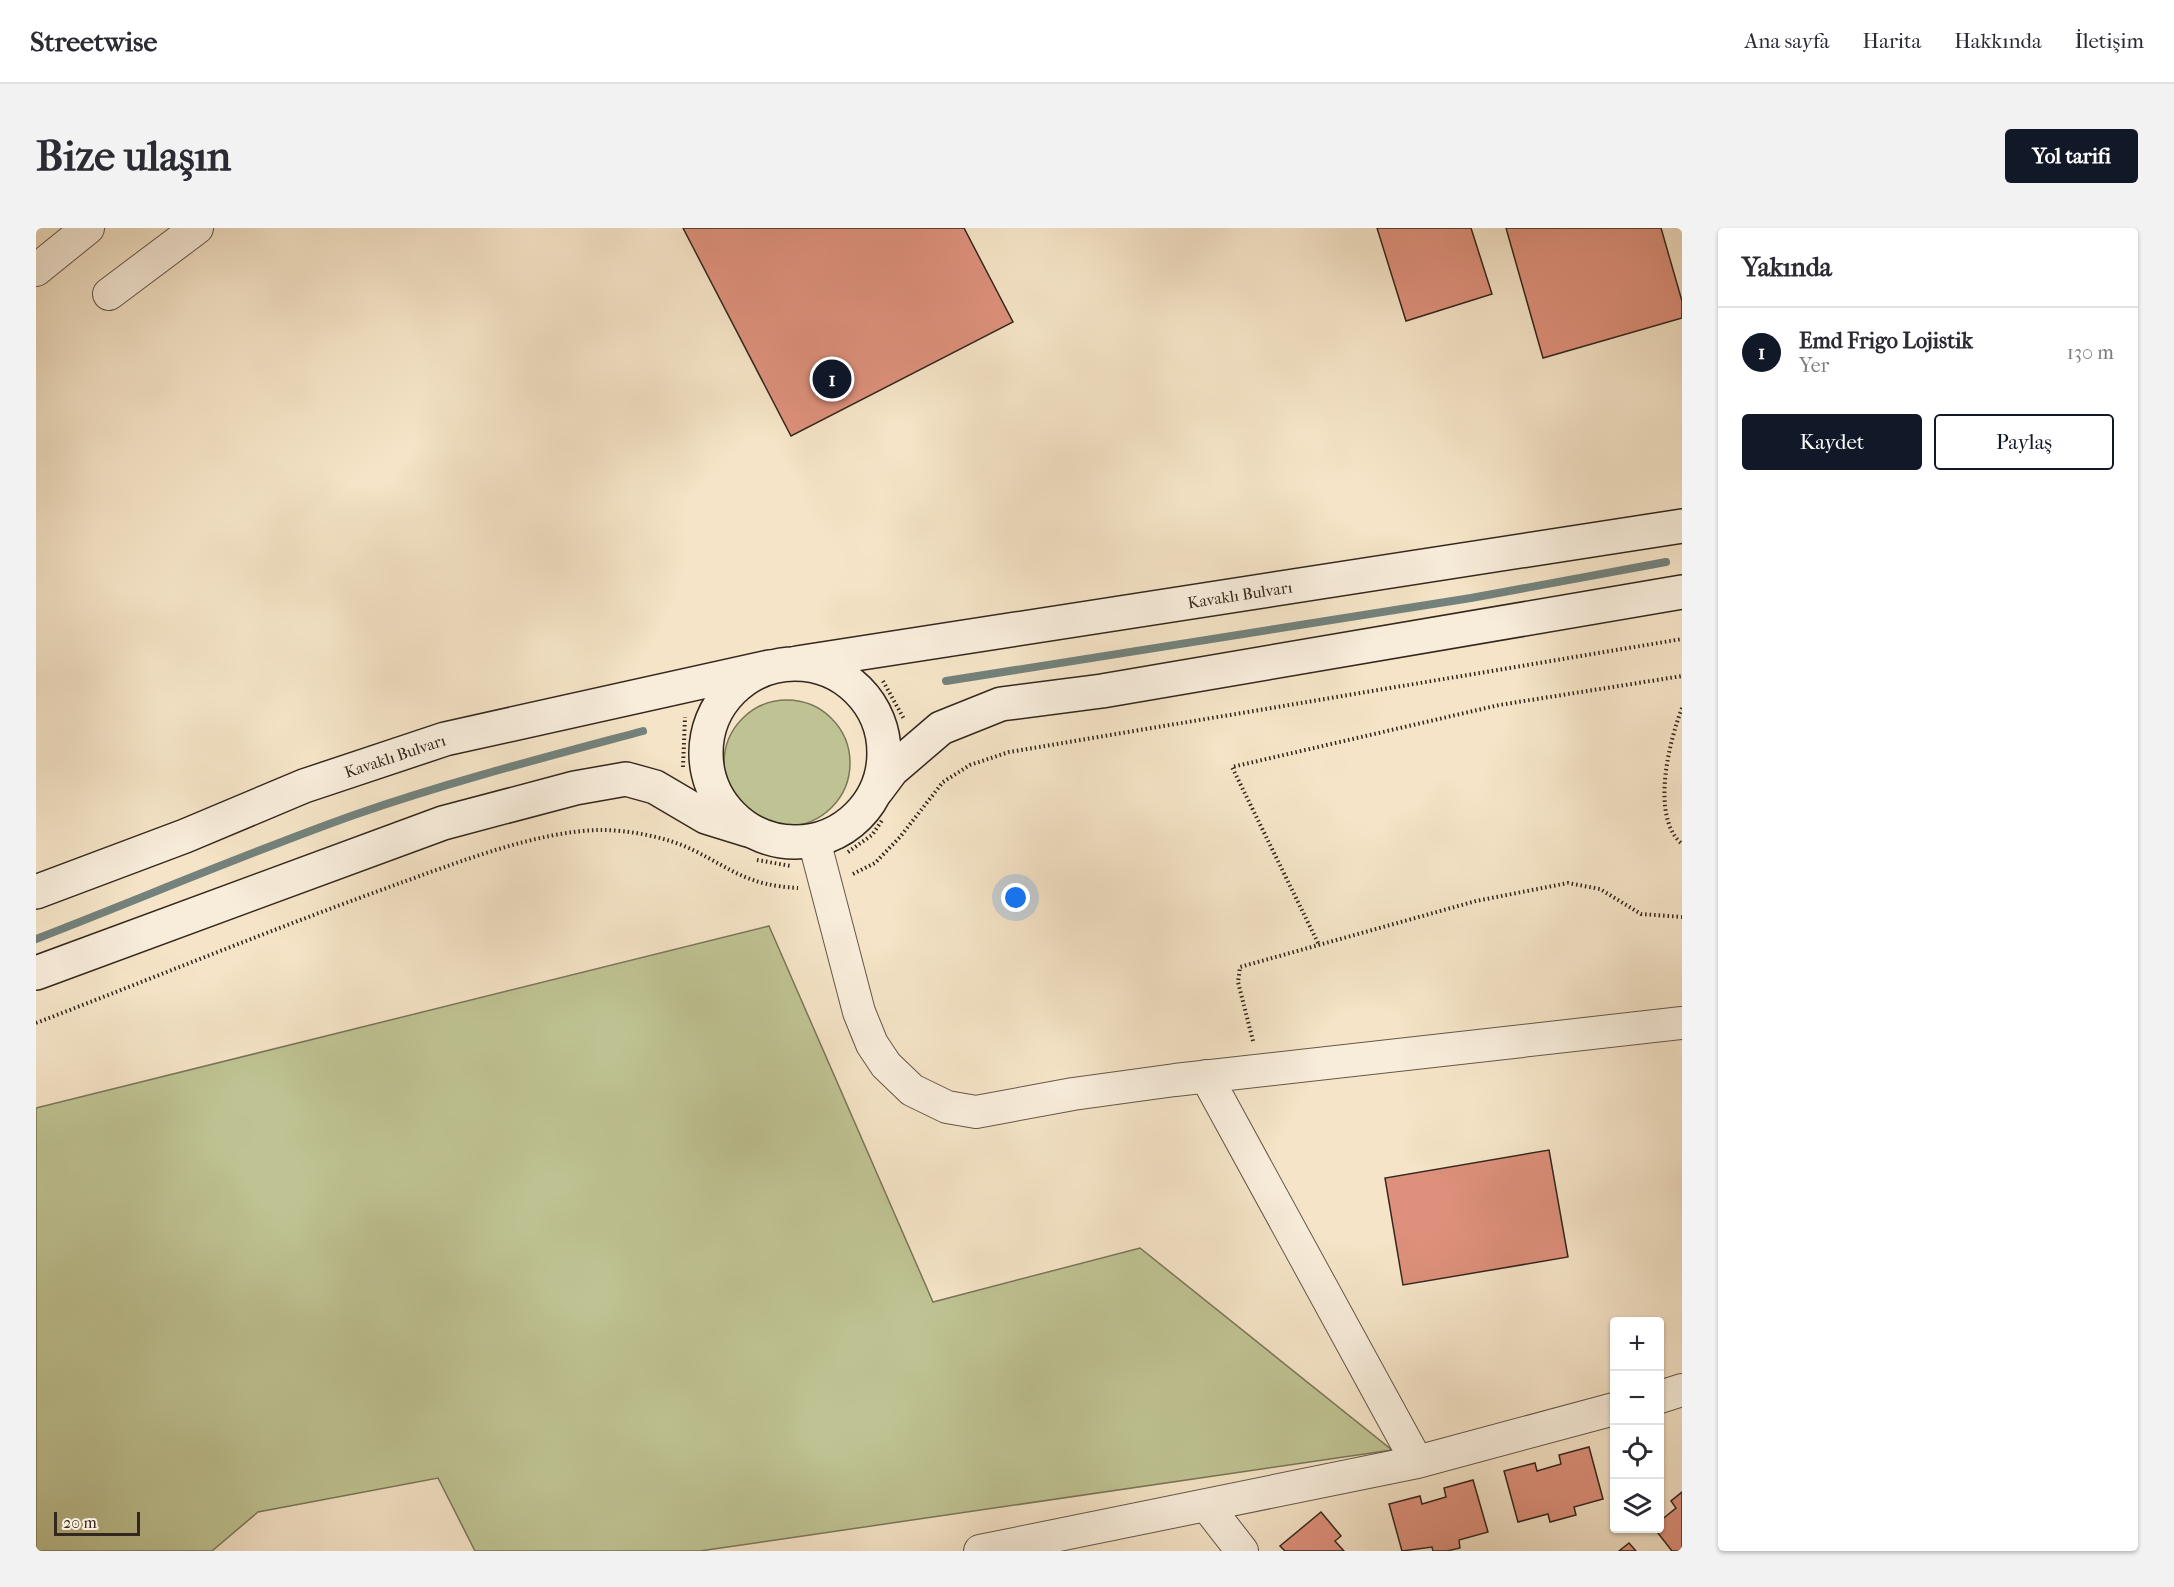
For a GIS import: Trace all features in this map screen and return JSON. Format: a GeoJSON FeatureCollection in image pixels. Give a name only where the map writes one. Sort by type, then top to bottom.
{"type":"FeatureCollection","features":[{"type":"Feature","properties":{"kind":"main road","name":"Kavaklı Bulvarı"},"geometry":{"type":"LineString","coordinates":[[36,892],[185,836],[304,786],[445,739],[783,665],[1682,526]]}},
{"type":"Feature","properties":{"kind":"main road","name":"Kavaklı Bulvarı"},"geometry":{"type":"LineString","coordinates":[[36,973],[443,823],[575,788],[626,779],[655,787],[706,818],[748,830],[777,842],[814,840],[836,834],[861,815],[892,770],[941,728],[1001,704],[1102,691],[1682,591]]}},
{"type":"Feature","properties":{"kind":"main road","name":"Kavaklı Bulvarı"},"geometry":{"type":"LineString","coordinates":[[748,830],[725,811],[710,784],[705,754],[709,726],[722,700],[743,679],[783,665],[826,669],[851,683],[870,704],[882,731],[885,760],[877,789]]}},
{"type":"Feature","properties":{"kind":"street"},"geometry":{"type":"LineString","coordinates":[[36,270],[88,228]]}},
{"type":"Feature","properties":{"kind":"street"},"geometry":{"type":"LineString","coordinates":[[109,294],[197,228]]}},
{"type":"Feature","properties":{"kind":"street"},"geometry":{"type":"LineString","coordinates":[[814,840],[859,1011],[872,1044],[886,1065],[912,1090],[947,1107],[976,1112],[1072,1094],[1206,1076],[1682,1023]]}},
{"type":"Feature","properties":{"kind":"street"},"geometry":{"type":"LineString","coordinates":[[1206,1076],[1417,1462]]}},
{"type":"Feature","properties":{"kind":"street"},"geometry":{"type":"LineString","coordinates":[[1664,1395],[1682,1390]]}},
{"type":"Feature","properties":{"kind":"street"},"geometry":{"type":"LineString","coordinates":[[980,1551],[1417,1462],[1610,1410]]}},
{"type":"Feature","properties":{"kind":"street"},"geometry":{"type":"LineString","coordinates":[[1207,1506],[1242,1551]]}},
{"type":"Feature","properties":{"kind":"path"},"geometry":{"type":"LineString","coordinates":[[878,672],[908,728]]}},
{"type":"Feature","properties":{"kind":"path"},"geometry":{"type":"LineString","coordinates":[[1318,943],[1232,767],[1499,705],[1682,676]]}},
{"type":"Feature","properties":{"kind":"path"},"geometry":{"type":"LineString","coordinates":[[1682,708],[1670,740],[1665,790],[1668,822],[1676,839],[1682,844]]}},
{"type":"Feature","properties":{"kind":"path"},"geometry":{"type":"LineString","coordinates":[[683,771],[685,715]]}},
{"type":"Feature","properties":{"kind":"path"},"geometry":{"type":"LineString","coordinates":[[1260,1070],[1238,982],[1240,967],[1318,943],[1476,901],[1568,883],[1600,889],[1641,914],[1682,917]]}},
{"type":"Feature","properties":{"kind":"green space"},"geometry":{"type":"Polygon","coordinates":[[[787,700],[811,705],[832,718],[845,739],[850,763],[845,787],[832,808],[811,821],[787,826],[763,821],[742,808],[729,787],[724,763],[729,739],[742,718],[763,705],[787,700]]]}},
{"type":"Feature","properties":{"kind":"green space"},"geometry":{"type":"Polygon","coordinates":[[[769,926],[933,1302],[1140,1248],[1392,1450],[700,1551],[475,1551],[438,1478],[258,1512],[212,1551],[36,1551],[36,1108],[769,926]]]}},
{"type":"Feature","properties":{"kind":"building"},"geometry":{"type":"Polygon","coordinates":[[[683,228],[964,228],[1013,322],[791,436],[683,228]]]}},
{"type":"Feature","properties":{"kind":"building"},"geometry":{"type":"Polygon","coordinates":[[[1377,228],[1471,228],[1492,294],[1406,321],[1377,228]]]}},
{"type":"Feature","properties":{"kind":"building"},"geometry":{"type":"Polygon","coordinates":[[[1506,228],[1661,228],[1682,301],[1682,318],[1543,358],[1506,228]]]}},
{"type":"Feature","properties":{"kind":"building"},"geometry":{"type":"Polygon","coordinates":[[[1549,1150],[1568,1257],[1403,1285],[1385,1178],[1549,1150]]]}},
{"type":"Feature","properties":{"kind":"building"},"geometry":{"type":"Polygon","coordinates":[[[1589,1447],[1603,1499],[1574,1507],[1576,1515],[1550,1522],[1548,1514],[1518,1522],[1504,1471],[1535,1463],[1537,1471],[1561,1464],[1559,1455],[1589,1447]]]}},
{"type":"Feature","properties":{"kind":"building"},"geometry":{"type":"Polygon","coordinates":[[[1473,1480],[1488,1532],[1459,1540],[1460,1548],[1447,1551],[1433,1551],[1432,1547],[1402,1551],[1389,1504],[1420,1496],[1422,1504],[1446,1497],[1444,1488],[1473,1480]]]}},
{"type":"Feature","properties":{"kind":"building"},"geometry":{"type":"Polygon","coordinates":[[[1682,1492],[1682,1551],[1672,1551],[1658,1533],[1664,1533],[1664,1518],[1676,1508],[1671,1501],[1682,1492]]]}},
{"type":"Feature","properties":{"kind":"building"},"geometry":{"type":"Polygon","coordinates":[[[1321,1512],[1341,1536],[1335,1541],[1344,1551],[1285,1551],[1280,1546],[1321,1512]]]}},
{"type":"Feature","properties":{"kind":"building"},"geometry":{"type":"Polygon","coordinates":[[[1629,1543],[1636,1551],[1619,1551],[1629,1543]]]}},
{"type":"Feature","properties":{"kind":"waterway"},"geometry":{"type":"LineString","coordinates":[[946,681],[1471,598],[1666,562]]}},
{"type":"Feature","properties":{"kind":"waterway"},"geometry":{"type":"LineString","coordinates":[[36,939],[354,815],[534,760],[643,731]]}},
{"type":"Feature","properties":{"kind":"place","name":"Emd Frigo Lojistik"},"geometry":{"type":"Point","coordinates":[832,379]}}]}
